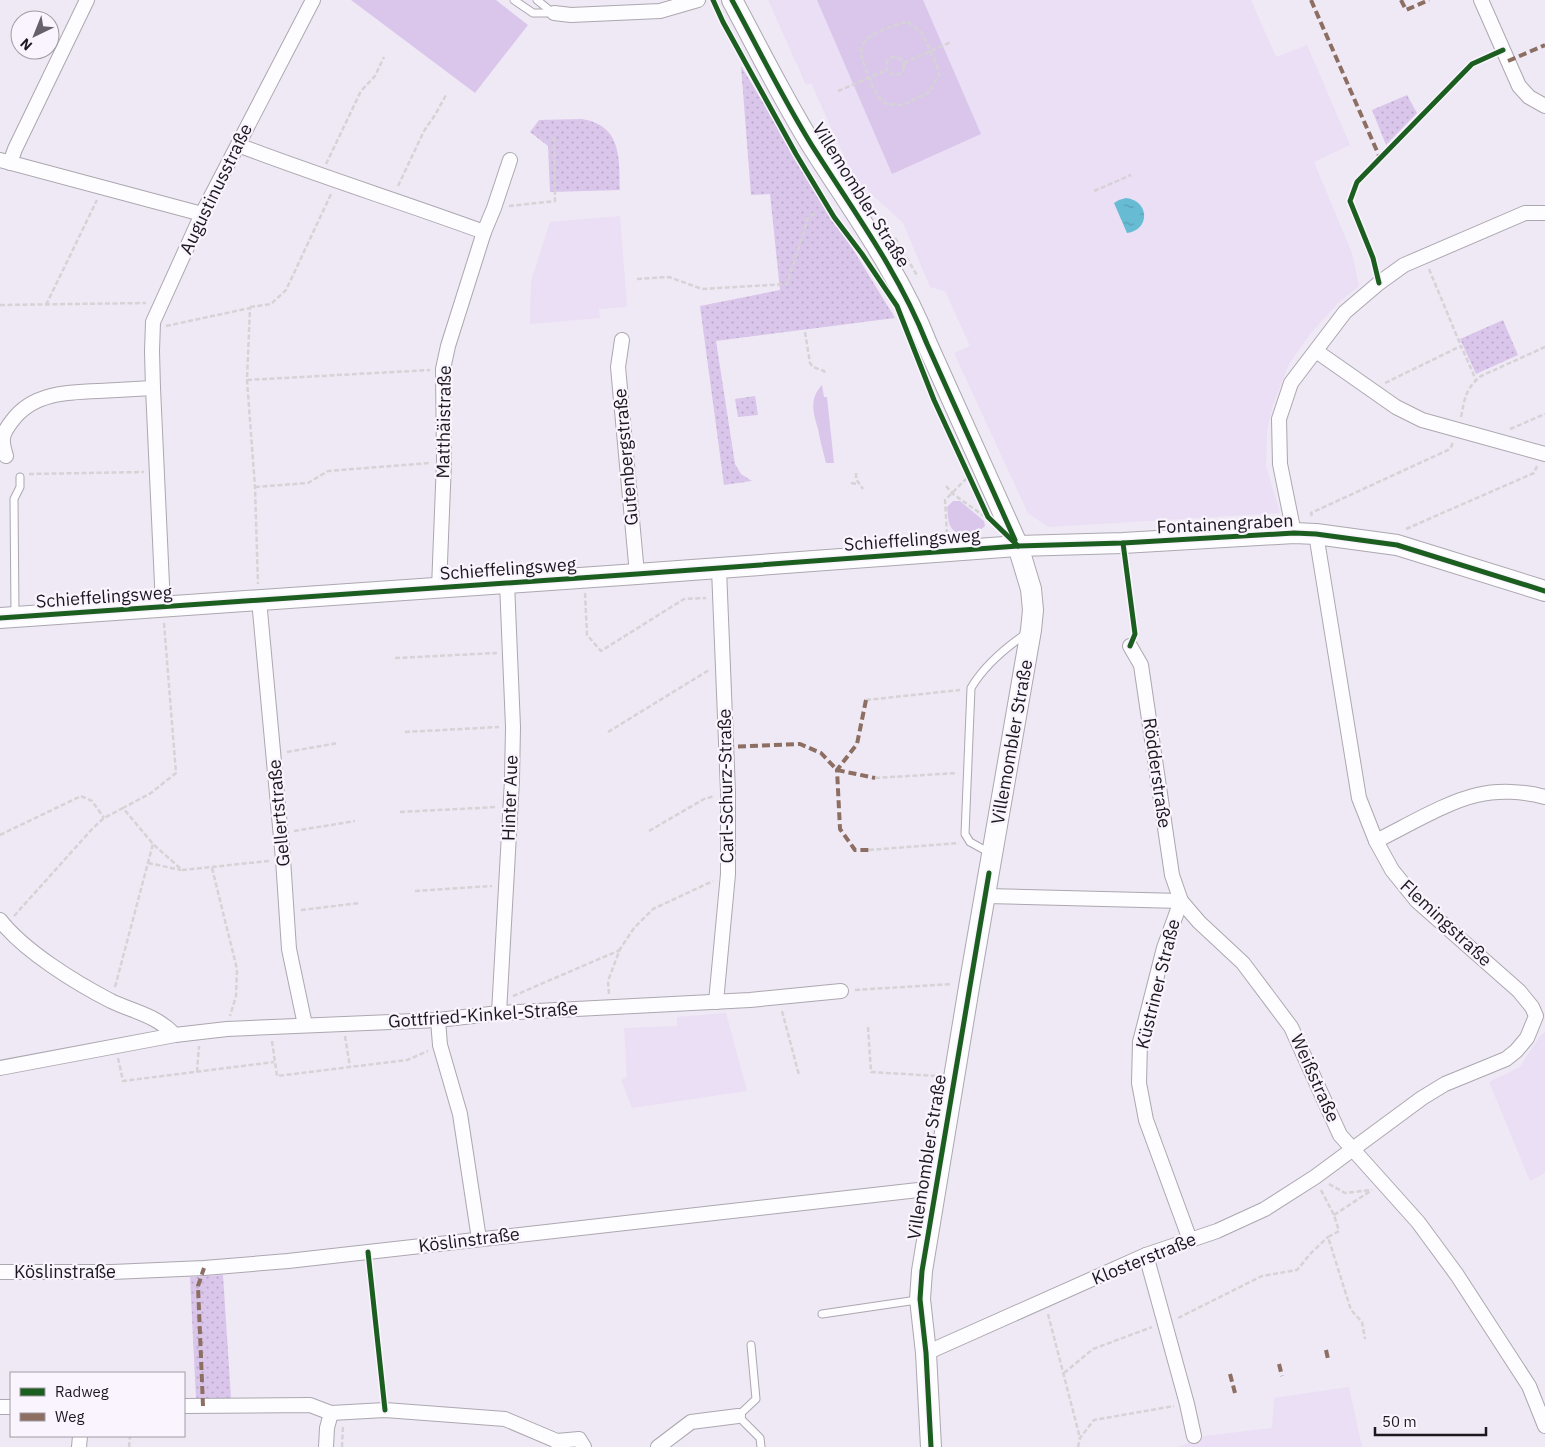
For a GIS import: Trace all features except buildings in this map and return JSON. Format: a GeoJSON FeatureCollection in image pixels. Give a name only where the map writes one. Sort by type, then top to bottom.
{"type":"FeatureCollection","features":[{"type":"Feature","properties":{"kind":"street"},"geometry":{"type":"LineString","coordinates":[[87,0],[15,149],[5,162],[202,214]]}},
{"type":"Feature","properties":{"kind":"street","name":"Augustinusstraße"},"geometry":{"type":"LineString","coordinates":[[163,606],[152,388],[153,322],[202,214],[313,0]]}},
{"type":"Feature","properties":{"kind":"street"},"geometry":{"type":"LineString","coordinates":[[554,13],[571,16],[660,11],[698,0]]}},
{"type":"Feature","properties":{"kind":"street","name":"Villemombler Straße"},"geometry":{"type":"LineString","coordinates":[[732,0],[810,142],[872,240],[914,312],[1018,546],[1031,589],[1034,610],[922,1271],[920,1299],[926,1353],[931,1447]]}},
{"type":"Feature","properties":{"kind":"street"},"geometry":{"type":"LineString","coordinates":[[1481,0],[1520,86],[1529,97],[1545,106]]}},
{"type":"Feature","properties":{"kind":"street"},"geometry":{"type":"LineString","coordinates":[[238,145],[320,176],[392,199],[484,232]]}},
{"type":"Feature","properties":{"kind":"street","name":"Matthäistraße"},"geometry":{"type":"LineString","coordinates":[[439,588],[444,461],[442,369],[484,232],[510,160]]}},
{"type":"Feature","properties":{"kind":"street"},"geometry":{"type":"LineString","coordinates":[[1294,533],[1280,464],[1279,419],[1291,383],[1345,312],[1404,265],[1525,212],[1545,213]]}},
{"type":"Feature","properties":{"kind":"street","name":"Gutenbergstraße"},"geometry":{"type":"LineString","coordinates":[[622,340],[618,367],[637,574]]}},
{"type":"Feature","properties":{"kind":"street"},"geometry":{"type":"LineString","coordinates":[[1316,351],[1396,407],[1422,420],[1543,453]]}},
{"type":"Feature","properties":{"kind":"street"},"geometry":{"type":"LineString","coordinates":[[6,456],[2,437],[16,416],[37,400],[62,393],[152,388]]}},
{"type":"Feature","properties":{"kind":"street","name":"Fontainengraben"},"geometry":{"type":"LineString","coordinates":[[1018,546],[1123,543],[1294,533],[1316,534],[1397,545],[1545,591]]}},
{"type":"Feature","properties":{"kind":"street","name":"Flemingstraße"},"geometry":{"type":"LineString","coordinates":[[1316,534],[1359,798],[1376,842],[1392,870],[1417,901],[1519,991],[1540,1015],[1527,1038],[1506,1059],[1437,1088],[1353,1149]]}},
{"type":"Feature","properties":{"kind":"street","name":"Schieffelingsweg"},"geometry":{"type":"LineString","coordinates":[[8,617],[1018,546]]}},
{"type":"Feature","properties":{"kind":"street","name":"Carl-Schurz-Straße"},"geometry":{"type":"LineString","coordinates":[[716,1002],[728,874],[728,792],[719,568]]}},
{"type":"Feature","properties":{"kind":"street","name":"Hinter Aue"},"geometry":{"type":"LineString","coordinates":[[499,1008],[511,806],[513,727],[507,583]]}},
{"type":"Feature","properties":{"kind":"street","name":"Gellertstraße"},"geometry":{"type":"LineString","coordinates":[[258,600],[283,859],[289,949],[305,1025]]}},
{"type":"Feature","properties":{"kind":"street","name":"Rödderstraße"},"geometry":{"type":"LineString","coordinates":[[1130,646],[1141,665],[1172,875],[1181,901]]}},
{"type":"Feature","properties":{"kind":"street"},"geometry":{"type":"LineString","coordinates":[[1376,842],[1448,806],[1476,795],[1508,792],[1536,794],[1545,797]]}},
{"type":"Feature","properties":{"kind":"street"},"geometry":{"type":"LineString","coordinates":[[986,896],[1181,901]]}},
{"type":"Feature","properties":{"kind":"street","name":"Weißstraße"},"geometry":{"type":"LineString","coordinates":[[1181,901],[1199,922],[1242,963],[1292,1027],[1340,1135],[1418,1222],[1457,1274],[1529,1386],[1545,1426]]}},
{"type":"Feature","properties":{"kind":"street","name":"Küstriner Straße"},"geometry":{"type":"LineString","coordinates":[[1181,901],[1164,948],[1140,1042],[1139,1083],[1146,1120],[1190,1240]]}},
{"type":"Feature","properties":{"kind":"street"},"geometry":{"type":"LineString","coordinates":[[2,923],[37,954],[70,977],[112,1001],[157,1019],[175,1035]]}},
{"type":"Feature","properties":{"kind":"street","name":"Gottfried-Kinkel-Straße"},"geometry":{"type":"LineString","coordinates":[[0,1068],[175,1035],[201,1032],[342,1023],[438,1020],[499,1008],[609,1008],[779,998],[841,991]]}},
{"type":"Feature","properties":{"kind":"street"},"geometry":{"type":"LineString","coordinates":[[438,1020],[440,1045],[460,1114],[479,1239]]}},
{"type":"Feature","properties":{"kind":"street","name":"Klosterstraße"},"geometry":{"type":"LineString","coordinates":[[926,1353],[1146,1255],[1217,1231],[1265,1209],[1318,1175],[1353,1149]]}},
{"type":"Feature","properties":{"kind":"street","name":"Köslinstraße"},"geometry":{"type":"LineString","coordinates":[[0,1272],[112,1272],[204,1268],[358,1254],[936,1188]]}},
{"type":"Feature","properties":{"kind":"street"},"geometry":{"type":"LineString","coordinates":[[1146,1255],[1194,1436]]}},
{"type":"Feature","properties":{"kind":"street"},"geometry":{"type":"LineString","coordinates":[[185,1406],[310,1405],[338,1412],[385,1410],[505,1419],[558,1444],[579,1439],[584,1447]]}},
{"type":"Feature","properties":{"kind":"street"},"geometry":{"type":"LineString","coordinates":[[326,1447],[327,1428],[338,1412]]}},
{"type":"Feature","properties":{"kind":"street"},"geometry":{"type":"LineString","coordinates":[[658,1447],[691,1422],[738,1416]]}},
{"type":"Feature","properties":{"kind":"lane"},"geometry":{"type":"LineString","coordinates":[[514,0],[533,12],[554,13]]}},
{"type":"Feature","properties":{"kind":"lane"},"geometry":{"type":"LineString","coordinates":[[536,0],[554,13]]}},
{"type":"Feature","properties":{"kind":"lane"},"geometry":{"type":"LineString","coordinates":[[8,617],[14,499],[20,487],[20,476]]}},
{"type":"Feature","properties":{"kind":"lane","name":"Villemombler Straße"},"geometry":{"type":"LineString","coordinates":[[992,854],[970,842],[965,834],[971,688],[978,676],[1009,645],[1031,630]]}},
{"type":"Feature","properties":{"kind":"lane"},"geometry":{"type":"LineString","coordinates":[[822,1314],[920,1299]]}},
{"type":"Feature","properties":{"kind":"lane"},"geometry":{"type":"LineString","coordinates":[[751,1345],[756,1399],[738,1416],[760,1438],[761,1447]]}},
{"type":"Feature","properties":{"kind":"path"},"geometry":{"type":"LineString","coordinates":[[908,22],[922,33],[937,66],[939,76],[929,92],[903,105],[886,104],[876,94],[869,77],[860,53],[863,44],[870,35],[900,23],[908,22]]}},
{"type":"Feature","properties":{"kind":"path"},"geometry":{"type":"LineString","coordinates":[[904,62],[950,42]]}},
{"type":"Feature","properties":{"kind":"path"},"geometry":{"type":"LineString","coordinates":[[1380,283],[1373,258],[1350,201],[1357,182],[1472,64],[1503,50]]}},
{"type":"Feature","properties":{"kind":"path"},"geometry":{"type":"LineString","coordinates":[[320,176],[361,91],[375,76],[384,57]]}},
{"type":"Feature","properties":{"kind":"path"},"geometry":{"type":"LineString","coordinates":[[887,70],[887,62],[891,58],[898,57],[904,62]]}},
{"type":"Feature","properties":{"kind":"path"},"geometry":{"type":"LineString","coordinates":[[887,70],[892,74],[899,74],[904,70],[904,62]]}},
{"type":"Feature","properties":{"kind":"path"},"geometry":{"type":"LineString","coordinates":[[838,91],[887,70]]}},
{"type":"Feature","properties":{"kind":"path"},"geometry":{"type":"LineString","coordinates":[[392,199],[424,131],[446,95]]}},
{"type":"Feature","properties":{"kind":"path"},"geometry":{"type":"LineString","coordinates":[[494,208],[556,202],[554,137]]}},
{"type":"Feature","properties":{"kind":"path"},"geometry":{"type":"LineString","coordinates":[[1094,192],[1131,175]]}},
{"type":"Feature","properties":{"kind":"path"},"geometry":{"type":"LineString","coordinates":[[153,328],[270,304],[286,290],[337,182]]}},
{"type":"Feature","properties":{"kind":"path"},"geometry":{"type":"LineString","coordinates":[[46,305],[103,187]]}},
{"type":"Feature","properties":{"kind":"path"},"geometry":{"type":"LineString","coordinates":[[637,279],[670,277],[702,289],[787,284],[808,218],[818,212]]}},
{"type":"Feature","properties":{"kind":"path"},"geometry":{"type":"LineString","coordinates":[[895,238],[918,277]]}},
{"type":"Feature","properties":{"kind":"path"},"geometry":{"type":"LineString","coordinates":[[1424,256],[1476,380]]}},
{"type":"Feature","properties":{"kind":"path"},"geometry":{"type":"LineString","coordinates":[[0,305],[162,303]]}},
{"type":"Feature","properties":{"kind":"path"},"geometry":{"type":"LineString","coordinates":[[250,308],[247,380],[255,487],[258,600]]}},
{"type":"Feature","properties":{"kind":"path"},"geometry":{"type":"LineString","coordinates":[[805,332],[810,363],[813,367],[824,371],[826,375]]}},
{"type":"Feature","properties":{"kind":"path"},"geometry":{"type":"LineString","coordinates":[[1370,390],[1461,346]]}},
{"type":"Feature","properties":{"kind":"path"},"geometry":{"type":"LineString","coordinates":[[1316,534],[1311,513],[1448,450],[1458,431],[1466,390],[1481,376],[1545,347]]}},
{"type":"Feature","properties":{"kind":"path"},"geometry":{"type":"LineString","coordinates":[[247,380],[442,369]]}},
{"type":"Feature","properties":{"kind":"path"},"geometry":{"type":"LineString","coordinates":[[1487,438],[1545,414]]}},
{"type":"Feature","properties":{"kind":"path"},"geometry":{"type":"LineString","coordinates":[[1405,530],[1534,473],[1543,453]]}},
{"type":"Feature","properties":{"kind":"path"},"geometry":{"type":"LineString","coordinates":[[255,487],[308,483],[328,472],[444,461]]}},
{"type":"Feature","properties":{"kind":"path"},"geometry":{"type":"LineString","coordinates":[[20,476],[29,474],[156,472]]}},
{"type":"Feature","properties":{"kind":"path"},"geometry":{"type":"LineString","coordinates":[[856,473],[856,479],[863,489]]}},
{"type":"Feature","properties":{"kind":"path"},"geometry":{"type":"LineString","coordinates":[[946,524],[945,500],[969,476]]}},
{"type":"Feature","properties":{"kind":"path"},"geometry":{"type":"LineString","coordinates":[[851,483],[859,484]]}},
{"type":"Feature","properties":{"kind":"path"},"geometry":{"type":"LineString","coordinates":[[946,486],[952,494],[980,514],[988,517]]}},
{"type":"Feature","properties":{"kind":"path"},"geometry":{"type":"LineString","coordinates":[[584,578],[588,635],[601,651],[684,599],[720,597]]}},
{"type":"Feature","properties":{"kind":"path"},"geometry":{"type":"LineString","coordinates":[[395,658],[509,653]]}},
{"type":"Feature","properties":{"kind":"path"},"geometry":{"type":"LineString","coordinates":[[608,732],[723,662]]}},
{"type":"Feature","properties":{"kind":"path"},"geometry":{"type":"LineString","coordinates":[[866,700],[971,688]]}},
{"type":"Feature","properties":{"kind":"path"},"geometry":{"type":"LineString","coordinates":[[406,732],[513,727]]}},
{"type":"Feature","properties":{"kind":"path"},"geometry":{"type":"LineString","coordinates":[[273,754],[338,743]]}},
{"type":"Feature","properties":{"kind":"path"},"geometry":{"type":"LineString","coordinates":[[875,778],[968,772]]}},
{"type":"Feature","properties":{"kind":"path"},"geometry":{"type":"LineString","coordinates":[[649,831],[704,799],[728,792]]}},
{"type":"Feature","properties":{"kind":"path"},"geometry":{"type":"LineString","coordinates":[[0,835],[80,796],[92,801],[104,818]]}},
{"type":"Feature","properties":{"kind":"path"},"geometry":{"type":"LineString","coordinates":[[400,812],[511,806]]}},
{"type":"Feature","properties":{"kind":"path"},"geometry":{"type":"LineString","coordinates":[[2,923],[104,818],[123,808],[154,844],[182,870]]}},
{"type":"Feature","properties":{"kind":"path"},"geometry":{"type":"LineString","coordinates":[[280,833],[355,821]]}},
{"type":"Feature","properties":{"kind":"path"},"geometry":{"type":"LineString","coordinates":[[869,850],[970,842]]}},
{"type":"Feature","properties":{"kind":"path"},"geometry":{"type":"LineString","coordinates":[[112,1001],[154,844]]}},
{"type":"Feature","properties":{"kind":"path"},"geometry":{"type":"LineString","coordinates":[[148,863],[182,870],[283,859]]}},
{"type":"Feature","properties":{"kind":"path"},"geometry":{"type":"LineString","coordinates":[[212,868],[236,969],[236,996],[227,1030]]}},
{"type":"Feature","properties":{"kind":"path"},"geometry":{"type":"LineString","coordinates":[[609,1008],[608,981],[620,950],[634,928],[653,909],[728,874]]}},
{"type":"Feature","properties":{"kind":"path"},"geometry":{"type":"LineString","coordinates":[[415,891],[506,886]]}},
{"type":"Feature","properties":{"kind":"path"},"geometry":{"type":"LineString","coordinates":[[287,911],[360,902]]}},
{"type":"Feature","properties":{"kind":"path"},"geometry":{"type":"LineString","coordinates":[[499,1008],[620,950]]}},
{"type":"Feature","properties":{"kind":"path"},"geometry":{"type":"LineString","coordinates":[[841,991],[970,983]]}},
{"type":"Feature","properties":{"kind":"path"},"geometry":{"type":"LineString","coordinates":[[779,998],[799,1075]]}},
{"type":"Feature","properties":{"kind":"path"},"geometry":{"type":"LineString","coordinates":[[342,1023],[350,1067]]}},
{"type":"Feature","properties":{"kind":"path"},"geometry":{"type":"LineString","coordinates":[[270,1027],[277,1076],[406,1060],[440,1045]]}},
{"type":"Feature","properties":{"kind":"path"},"geometry":{"type":"LineString","coordinates":[[868,1028],[871,1072],[937,1076]]}},
{"type":"Feature","properties":{"kind":"path"},"geometry":{"type":"LineString","coordinates":[[197,1072],[201,1032]]}},
{"type":"Feature","properties":{"kind":"path"},"geometry":{"type":"LineString","coordinates":[[116,1046],[123,1081],[274,1062]]}},
{"type":"Feature","properties":{"kind":"path"},"geometry":{"type":"LineString","coordinates":[[1318,1175],[1330,1185],[1345,1193],[1373,1190],[1334,1215]]}},
{"type":"Feature","properties":{"kind":"path"},"geometry":{"type":"LineString","coordinates":[[1064,1373],[1093,1349],[1164,1322],[1175,1320],[1262,1276],[1297,1270],[1311,1253],[1339,1231],[1318,1175]]}},
{"type":"Feature","properties":{"kind":"path"},"geometry":{"type":"LineString","coordinates":[[1328,1238],[1351,1310],[1362,1322],[1365,1339]]}},
{"type":"Feature","properties":{"kind":"path"},"geometry":{"type":"LineString","coordinates":[[1045,1301],[1080,1438]]}},
{"type":"Feature","properties":{"kind":"path"},"geometry":{"type":"LineString","coordinates":[[1078,1447],[1080,1438],[1094,1420],[1187,1404]]}},
{"type":"Feature","properties":{"kind":"path"},"geometry":{"type":"LineString","coordinates":[[338,1412],[342,1447]]}},
{"type":"Feature","properties":{"kind":"shaded area"},"geometry":{"type":"Polygon","coordinates":[[[351,0],[496,0],[528,25],[475,93],[351,0]]]}},
{"type":"Feature","properties":{"kind":"shaded area"},"geometry":{"type":"Polygon","coordinates":[[[768,0],[1251,0],[1276,57],[1307,45],[1350,145],[1314,162],[1352,253],[1359,286],[1338,303],[1311,333],[1289,364],[1273,405],[1267,431],[1266,466],[1280,513],[1048,527],[1028,513],[954,353],[970,346],[945,291],[930,287],[903,223],[854,178],[811,83],[806,85],[768,0]]]}},
{"type":"Feature","properties":{"kind":"shaded area"},"geometry":{"type":"Polygon","coordinates":[[[817,0],[923,0],[981,134],[892,174],[817,0]]]}},
{"type":"Feature","properties":{"kind":"shaded area"},"geometry":{"type":"Polygon","coordinates":[[[741,66],[895,318],[716,341],[735,464],[741,474],[752,481],[724,485],[700,306],[780,290],[770,194],[751,195],[741,66]]]}},
{"type":"Feature","properties":{"kind":"shaded area"},"geometry":{"type":"Polygon","coordinates":[[[1407,95],[1417,113],[1386,145],[1372,110],[1407,95]]]}},
{"type":"Feature","properties":{"kind":"shaded area"},"geometry":{"type":"Polygon","coordinates":[[[582,119],[605,128],[616,145],[620,190],[550,192],[548,146],[530,132],[539,120],[582,119]]]}},
{"type":"Feature","properties":{"kind":"shaded area"},"geometry":{"type":"Polygon","coordinates":[[[620,216],[627,307],[599,309],[600,318],[530,324],[531,281],[550,222],[620,216]]]}},
{"type":"Feature","properties":{"kind":"shaded area"},"geometry":{"type":"Polygon","coordinates":[[[1503,320],[1518,355],[1476,374],[1460,339],[1503,320]]]}},
{"type":"Feature","properties":{"kind":"shaded area"},"geometry":{"type":"Polygon","coordinates":[[[822,385],[824,397],[827,397],[834,463],[826,463],[813,406],[815,395],[822,385]]]}},
{"type":"Feature","properties":{"kind":"shaded area"},"geometry":{"type":"Polygon","coordinates":[[[755,396],[758,415],[738,417],[735,399],[755,396]]]}},
{"type":"Feature","properties":{"kind":"shaded area"},"geometry":{"type":"Polygon","coordinates":[[[953,501],[960,501],[984,521],[985,526],[978,532],[961,536],[956,533],[951,527],[947,507],[953,501]]]}},
{"type":"Feature","properties":{"kind":"shaded area"},"geometry":{"type":"Polygon","coordinates":[[[726,1013],[747,1091],[632,1108],[621,1080],[627,1077],[624,1028],[677,1026],[677,1017],[726,1013]]]}},
{"type":"Feature","properties":{"kind":"shaded area"},"geometry":{"type":"Polygon","coordinates":[[[1545,1032],[1545,1173],[1530,1181],[1489,1082],[1520,1067],[1540,1036],[1545,1032]]]}},
{"type":"Feature","properties":{"kind":"shaded area"},"geometry":{"type":"Polygon","coordinates":[[[223,1275],[231,1398],[196,1399],[190,1277],[223,1275]]]}},
{"type":"Feature","properties":{"kind":"shaded area"},"geometry":{"type":"Polygon","coordinates":[[[1349,1387],[1362,1447],[1178,1447],[1204,1436],[1272,1428],[1274,1398],[1349,1387]]]}},
{"type":"Feature","properties":{"kind":"water"},"geometry":{"type":"Polygon","coordinates":[[[1126,198],[1140,204],[1144,216],[1140,227],[1135,231],[1127,233],[1114,203],[1126,198]]]}},
{"type":"Feature","properties":{"kind":"marked path"},"geometry":{"type":"LineString","coordinates":[[1311,0],[1380,158]]}},
{"type":"Feature","properties":{"kind":"marked path"},"geometry":{"type":"LineString","coordinates":[[1401,0],[1406,10],[1429,0]]}},
{"type":"Feature","properties":{"kind":"marked path"},"geometry":{"type":"LineString","coordinates":[[1508,61],[1545,45]]}},
{"type":"Feature","properties":{"kind":"marked path"},"geometry":{"type":"LineString","coordinates":[[866,700],[857,744],[837,770],[840,829],[855,850],[869,850]]}},
{"type":"Feature","properties":{"kind":"marked path"},"geometry":{"type":"LineString","coordinates":[[726,747],[800,744],[821,753],[837,770],[875,778]]}},
{"type":"Feature","properties":{"kind":"marked path"},"geometry":{"type":"LineString","coordinates":[[203,1406],[198,1286],[204,1268]]}},
{"type":"Feature","properties":{"kind":"marked path"},"geometry":{"type":"LineString","coordinates":[[1326,1350],[1328,1359]]}},
{"type":"Feature","properties":{"kind":"marked path"},"geometry":{"type":"LineString","coordinates":[[1279,1364],[1282,1376]]}},
{"type":"Feature","properties":{"kind":"marked path"},"geometry":{"type":"LineString","coordinates":[[1230,1374],[1235,1393]]}},
{"type":"Feature","properties":{"kind":"cycle path"},"geometry":{"type":"LineString","coordinates":[[713,0],[723,22],[796,154],[834,217],[897,306],[934,400],[988,517],[1018,546]]}},
{"type":"Feature","properties":{"kind":"cycle path"},"geometry":{"type":"LineString","coordinates":[[732,0],[800,126],[874,241],[903,292],[916,317],[1015,540]]}},
{"type":"Feature","properties":{"kind":"cycle path"},"geometry":{"type":"LineString","coordinates":[[1379,283],[1373,258],[1350,201],[1357,182],[1472,64],[1503,50]]}},
{"type":"Feature","properties":{"kind":"cycle path"},"geometry":{"type":"LineString","coordinates":[[0,618],[1018,546],[1123,543],[1294,533],[1316,534],[1397,545],[1545,591]]}},
{"type":"Feature","properties":{"kind":"cycle path"},"geometry":{"type":"LineString","coordinates":[[1123,543],[1135,634],[1130,646]]}},
{"type":"Feature","properties":{"kind":"cycle path"},"geometry":{"type":"LineString","coordinates":[[931,1447],[926,1353],[920,1299],[922,1271],[989,873]]}},
{"type":"Feature","properties":{"kind":"cycle path"},"geometry":{"type":"LineString","coordinates":[[368,1252],[385,1410]]}}]}
